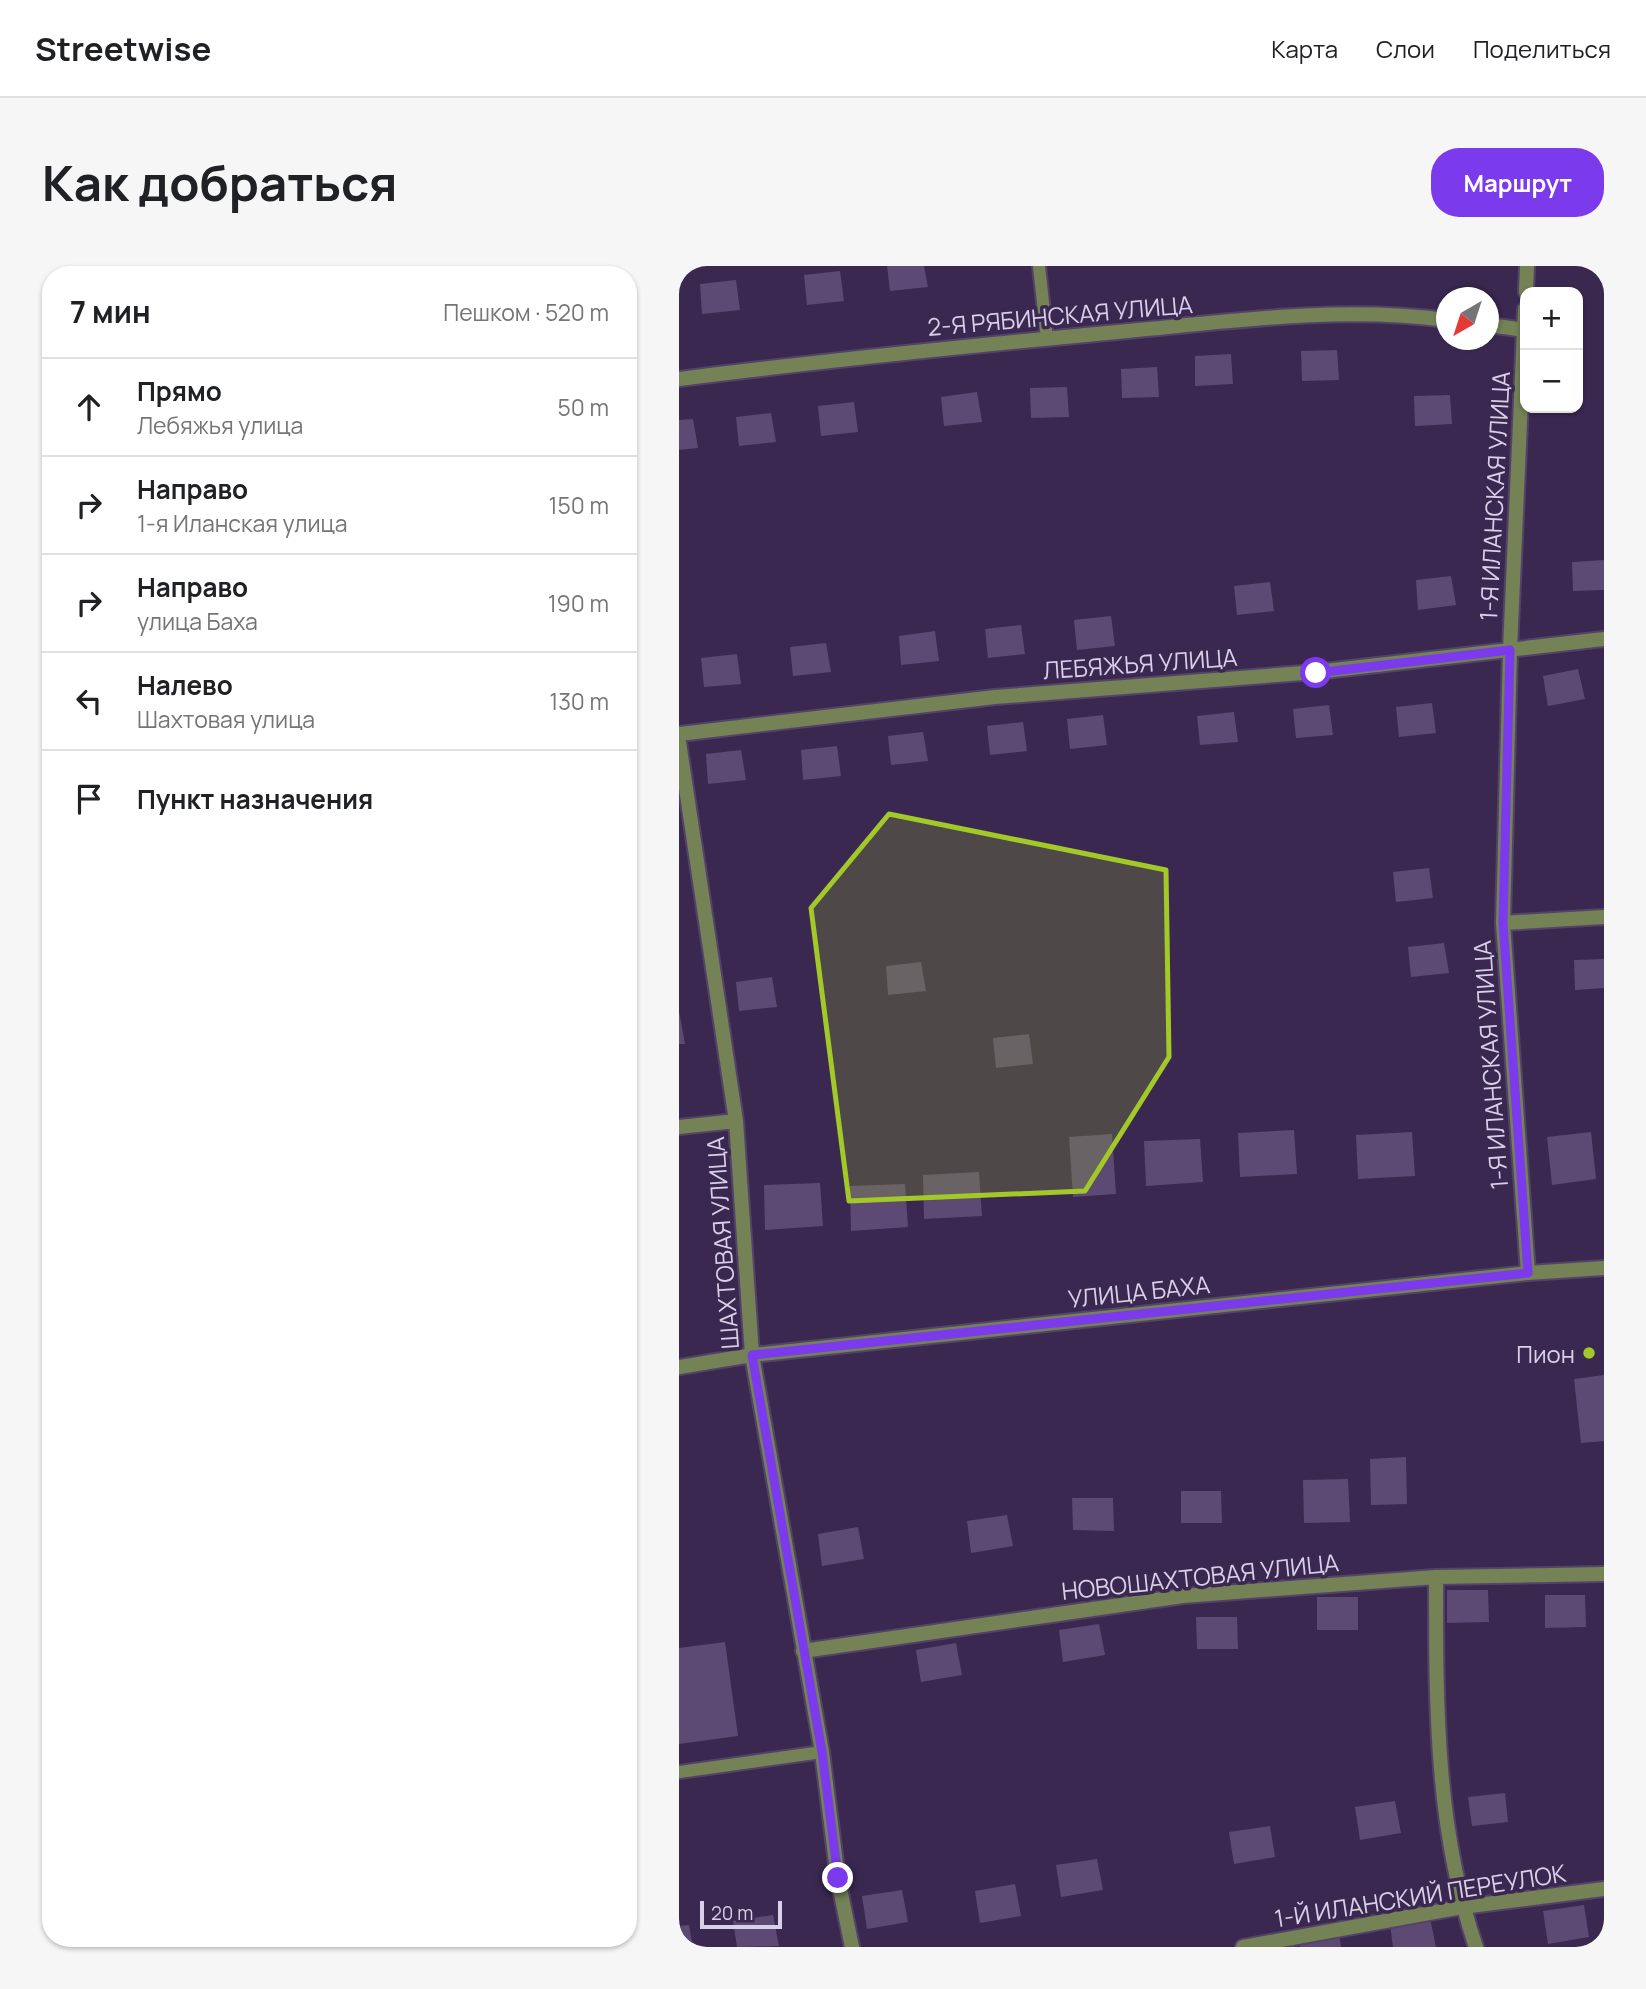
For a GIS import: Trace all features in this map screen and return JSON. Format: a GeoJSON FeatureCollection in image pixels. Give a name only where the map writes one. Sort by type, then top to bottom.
{"type":"FeatureCollection","features":[{"type":"Feature","properties":{"kind":"street"},"geometry":{"type":"LineString","coordinates":[[1526,287],[1527,266]]}},
{"type":"Feature","properties":{"kind":"street","name":"2-Я РЯБИНСКАЯ УЛИЦА"},"geometry":{"type":"LineString","coordinates":[[679,379],[835,359],[1280,317],[1404,314],[1436,318]]}},
{"type":"Feature","properties":{"kind":"street"},"geometry":{"type":"LineString","coordinates":[[1499,326],[1520,329]]}},
{"type":"Feature","properties":{"kind":"street","name":"1-Я ИЛАНСКАЯ УЛИЦА"},"geometry":{"type":"LineString","coordinates":[[1523,350],[1510,650],[1503,923],[1528,1273]]}},
{"type":"Feature","properties":{"kind":"street","name":"ЛЕБЯЖЬЯ УЛИЦА"},"geometry":{"type":"LineString","coordinates":[[679,734],[995,697],[1316,673],[1604,639]]}},
{"type":"Feature","properties":{"kind":"street","name":"ШАХТОВАЯ УЛИЦА"},"geometry":{"type":"LineString","coordinates":[[679,742],[736,1121],[752,1355],[822,1752],[838,1878],[852,1947]]}},
{"type":"Feature","properties":{"kind":"street"},"geometry":{"type":"LineString","coordinates":[[1503,923],[1604,917]]}},
{"type":"Feature","properties":{"kind":"street"},"geometry":{"type":"LineString","coordinates":[[679,1127],[736,1121]]}},
{"type":"Feature","properties":{"kind":"street","name":"УЛИЦА БАХА"},"geometry":{"type":"LineString","coordinates":[[679,1367],[752,1355],[1528,1273],[1604,1268]]}},
{"type":"Feature","properties":{"kind":"street","name":"НОВОШАХТОВАЯ УЛИЦА"},"geometry":{"type":"LineString","coordinates":[[803,1651],[1183,1596],[1436,1577],[1604,1574]]}},
{"type":"Feature","properties":{"kind":"street"},"geometry":{"type":"LineString","coordinates":[[1436,1577],[1435,1664],[1444,1810],[1462,1907],[1476,1947]]}},
{"type":"Feature","properties":{"kind":"street","name":"1-Й ИЛАНСКИЙ ПЕРЕУЛОК"},"geometry":{"type":"LineString","coordinates":[[1243,1947],[1462,1907],[1604,1889]]}},
{"type":"Feature","properties":{"kind":"lane"},"geometry":{"type":"LineString","coordinates":[[1039,266],[1047,339]]}},
{"type":"Feature","properties":{"kind":"lane"},"geometry":{"type":"LineString","coordinates":[[679,1772],[822,1752]]}},
{"type":"Feature","properties":{"kind":"highlighted area"},"geometry":{"type":"Polygon","coordinates":[[[889,814],[1166,870],[1169,1057],[1085,1191],[849,1201],[811,908],[889,814]]]}},
{"type":"Feature","properties":{"kind":"building"},"geometry":{"type":"Polygon","coordinates":[[[887,266],[924,266],[928,287],[890,291],[887,266]]]}},
{"type":"Feature","properties":{"kind":"building"},"geometry":{"type":"Polygon","coordinates":[[[840,271],[844,301],[807,305],[804,275],[840,271]]]}},
{"type":"Feature","properties":{"kind":"building"},"geometry":{"type":"Polygon","coordinates":[[[736,280],[740,310],[702,314],[700,284],[736,280]]]}},
{"type":"Feature","properties":{"kind":"building"},"geometry":{"type":"Polygon","coordinates":[[[1337,350],[1339,380],[1302,381],[1301,351],[1337,350]]]}},
{"type":"Feature","properties":{"kind":"building"},"geometry":{"type":"Polygon","coordinates":[[[1231,354],[1233,384],[1195,386],[1195,356],[1231,354]]]}},
{"type":"Feature","properties":{"kind":"building"},"geometry":{"type":"Polygon","coordinates":[[[1157,367],[1159,397],[1122,398],[1121,369],[1157,367]]]}},
{"type":"Feature","properties":{"kind":"building"},"geometry":{"type":"Polygon","coordinates":[[[1067,387],[1069,417],[1031,418],[1030,388],[1067,387]]]}},
{"type":"Feature","properties":{"kind":"building"},"geometry":{"type":"Polygon","coordinates":[[[977,392],[982,422],[944,426],[941,397],[977,392]]]}},
{"type":"Feature","properties":{"kind":"building"},"geometry":{"type":"Polygon","coordinates":[[[1450,395],[1452,424],[1415,426],[1414,396],[1450,395]]]}},
{"type":"Feature","properties":{"kind":"building"},"geometry":{"type":"Polygon","coordinates":[[[854,402],[858,432],[821,436],[818,406],[854,402]]]}},
{"type":"Feature","properties":{"kind":"building"},"geometry":{"type":"Polygon","coordinates":[[[771,413],[776,442],[739,446],[736,417],[771,413]]]}},
{"type":"Feature","properties":{"kind":"building"},"geometry":{"type":"Polygon","coordinates":[[[693,419],[698,448],[679,450],[679,420],[693,419]]]}},
{"type":"Feature","properties":{"kind":"building"},"geometry":{"type":"Polygon","coordinates":[[[1604,560],[1604,590],[1573,591],[1572,562],[1604,560]]]}},
{"type":"Feature","properties":{"kind":"building"},"geometry":{"type":"Polygon","coordinates":[[[1451,576],[1456,605],[1418,610],[1416,580],[1451,576]]]}},
{"type":"Feature","properties":{"kind":"building"},"geometry":{"type":"Polygon","coordinates":[[[1270,582],[1274,611],[1237,615],[1234,586],[1270,582]]]}},
{"type":"Feature","properties":{"kind":"building"},"geometry":{"type":"Polygon","coordinates":[[[1111,616],[1115,646],[1077,650],[1074,620],[1111,616]]]}},
{"type":"Feature","properties":{"kind":"building"},"geometry":{"type":"Polygon","coordinates":[[[1021,625],[1025,654],[988,658],[985,629],[1021,625]]]}},
{"type":"Feature","properties":{"kind":"building"},"geometry":{"type":"Polygon","coordinates":[[[935,631],[939,661],[901,665],[899,636],[935,631]]]}},
{"type":"Feature","properties":{"kind":"building"},"geometry":{"type":"Polygon","coordinates":[[[826,643],[831,672],[793,676],[790,647],[826,643]]]}},
{"type":"Feature","properties":{"kind":"building"},"geometry":{"type":"Polygon","coordinates":[[[737,654],[741,684],[704,687],[701,658],[737,654]]]}},
{"type":"Feature","properties":{"kind":"building"},"geometry":{"type":"Polygon","coordinates":[[[1578,669],[1585,699],[1548,706],[1543,676],[1578,669]]]}},
{"type":"Feature","properties":{"kind":"building"},"geometry":{"type":"Polygon","coordinates":[[[1432,703],[1436,733],[1399,737],[1396,707],[1432,703]]]}},
{"type":"Feature","properties":{"kind":"building"},"geometry":{"type":"Polygon","coordinates":[[[1329,705],[1333,735],[1296,738],[1293,709],[1329,705]]]}},
{"type":"Feature","properties":{"kind":"building"},"geometry":{"type":"Polygon","coordinates":[[[1234,712],[1238,742],[1200,745],[1197,716],[1234,712]]]}},
{"type":"Feature","properties":{"kind":"building"},"geometry":{"type":"Polygon","coordinates":[[[1103,715],[1107,745],[1070,749],[1067,719],[1103,715]]]}},
{"type":"Feature","properties":{"kind":"building"},"geometry":{"type":"Polygon","coordinates":[[[1023,722],[1027,751],[990,755],[987,726],[1023,722]]]}},
{"type":"Feature","properties":{"kind":"building"},"geometry":{"type":"Polygon","coordinates":[[[923,732],[928,761],[891,765],[888,736],[923,732]]]}},
{"type":"Feature","properties":{"kind":"building"},"geometry":{"type":"Polygon","coordinates":[[[837,746],[841,776],[803,780],[801,750],[837,746]]]}},
{"type":"Feature","properties":{"kind":"building"},"geometry":{"type":"Polygon","coordinates":[[[741,750],[746,780],[708,784],[706,754],[741,750]]]}},
{"type":"Feature","properties":{"kind":"building"},"geometry":{"type":"Polygon","coordinates":[[[1429,868],[1433,898],[1396,902],[1393,872],[1429,868]]]}},
{"type":"Feature","properties":{"kind":"building"},"geometry":{"type":"Polygon","coordinates":[[[1444,943],[1449,973],[1411,977],[1408,947],[1444,943]]]}},
{"type":"Feature","properties":{"kind":"building"},"geometry":{"type":"Polygon","coordinates":[[[1604,959],[1604,988],[1575,990],[1574,960],[1604,959]]]}},
{"type":"Feature","properties":{"kind":"building"},"geometry":{"type":"Polygon","coordinates":[[[921,962],[926,991],[888,995],[886,966],[921,962]]]}},
{"type":"Feature","properties":{"kind":"building"},"geometry":{"type":"Polygon","coordinates":[[[772,977],[777,1007],[739,1011],[736,982],[772,977]]]}},
{"type":"Feature","properties":{"kind":"building"},"geometry":{"type":"Polygon","coordinates":[[[679,1011],[685,1044],[679,1044],[679,1011]]]}},
{"type":"Feature","properties":{"kind":"building"},"geometry":{"type":"Polygon","coordinates":[[[1029,1034],[1033,1064],[996,1068],[993,1038],[1029,1034]]]}},
{"type":"Feature","properties":{"kind":"building"},"geometry":{"type":"Polygon","coordinates":[[[1294,1130],[1297,1174],[1240,1177],[1238,1133],[1294,1130]]]}},
{"type":"Feature","properties":{"kind":"building"},"geometry":{"type":"Polygon","coordinates":[[[1412,1132],[1415,1176],[1358,1179],[1356,1135],[1412,1132]]]}},
{"type":"Feature","properties":{"kind":"building"},"geometry":{"type":"Polygon","coordinates":[[[1591,1132],[1596,1179],[1552,1185],[1547,1137],[1591,1132]]]}},
{"type":"Feature","properties":{"kind":"building"},"geometry":{"type":"Polygon","coordinates":[[[1112,1134],[1116,1194],[1073,1197],[1069,1137],[1112,1134]]]}},
{"type":"Feature","properties":{"kind":"building"},"geometry":{"type":"Polygon","coordinates":[[[1200,1139],[1203,1182],[1146,1186],[1144,1141],[1200,1139]]]}},
{"type":"Feature","properties":{"kind":"building"},"geometry":{"type":"Polygon","coordinates":[[[979,1172],[982,1216],[924,1219],[923,1175],[979,1172]]]}},
{"type":"Feature","properties":{"kind":"building"},"geometry":{"type":"Polygon","coordinates":[[[820,1183],[823,1226],[765,1230],[764,1185],[820,1183]]]}},
{"type":"Feature","properties":{"kind":"building"},"geometry":{"type":"Polygon","coordinates":[[[905,1184],[908,1227],[851,1231],[850,1186],[905,1184]]]}},
{"type":"Feature","properties":{"kind":"building"},"geometry":{"type":"Polygon","coordinates":[[[1604,1375],[1604,1441],[1581,1443],[1574,1379],[1604,1375]]]}},
{"type":"Feature","properties":{"kind":"building"},"geometry":{"type":"Polygon","coordinates":[[[1406,1457],[1407,1504],[1371,1505],[1370,1459],[1406,1457]]]}},
{"type":"Feature","properties":{"kind":"building"},"geometry":{"type":"Polygon","coordinates":[[[1348,1479],[1350,1522],[1304,1523],[1303,1480],[1348,1479]]]}},
{"type":"Feature","properties":{"kind":"building"},"geometry":{"type":"Polygon","coordinates":[[[1181,1491],[1221,1491],[1222,1523],[1181,1523],[1181,1491]]]}},
{"type":"Feature","properties":{"kind":"building"},"geometry":{"type":"Polygon","coordinates":[[[1072,1498],[1113,1498],[1114,1531],[1073,1530],[1072,1498]]]}},
{"type":"Feature","properties":{"kind":"building"},"geometry":{"type":"Polygon","coordinates":[[[1007,1515],[1013,1546],[971,1553],[967,1521],[1007,1515]]]}},
{"type":"Feature","properties":{"kind":"building"},"geometry":{"type":"Polygon","coordinates":[[[858,1527],[864,1559],[822,1566],[818,1534],[858,1527]]]}},
{"type":"Feature","properties":{"kind":"building"},"geometry":{"type":"Polygon","coordinates":[[[1447,1590],[1488,1590],[1489,1622],[1447,1623],[1447,1590]]]}},
{"type":"Feature","properties":{"kind":"building"},"geometry":{"type":"Polygon","coordinates":[[[1545,1595],[1585,1595],[1586,1627],[1545,1628],[1545,1595]]]}},
{"type":"Feature","properties":{"kind":"building"},"geometry":{"type":"Polygon","coordinates":[[[1317,1597],[1358,1597],[1358,1630],[1317,1630],[1317,1597]]]}},
{"type":"Feature","properties":{"kind":"building"},"geometry":{"type":"Polygon","coordinates":[[[1196,1617],[1237,1617],[1238,1649],[1197,1649],[1196,1617]]]}},
{"type":"Feature","properties":{"kind":"building"},"geometry":{"type":"Polygon","coordinates":[[[1099,1624],[1105,1655],[1063,1662],[1059,1630],[1099,1624]]]}},
{"type":"Feature","properties":{"kind":"building"},"geometry":{"type":"Polygon","coordinates":[[[725,1642],[738,1736],[679,1744],[679,1648],[725,1642]]]}},
{"type":"Feature","properties":{"kind":"building"},"geometry":{"type":"Polygon","coordinates":[[[956,1643],[962,1675],[921,1682],[916,1650],[956,1643]]]}},
{"type":"Feature","properties":{"kind":"building"},"geometry":{"type":"Polygon","coordinates":[[[1505,1793],[1508,1822],[1472,1826],[1468,1797],[1505,1793]]]}},
{"type":"Feature","properties":{"kind":"building"},"geometry":{"type":"Polygon","coordinates":[[[1395,1801],[1401,1833],[1360,1840],[1355,1807],[1395,1801]]]}},
{"type":"Feature","properties":{"kind":"building"},"geometry":{"type":"Polygon","coordinates":[[[1270,1826],[1275,1857],[1234,1864],[1229,1832],[1270,1826]]]}},
{"type":"Feature","properties":{"kind":"building"},"geometry":{"type":"Polygon","coordinates":[[[1097,1859],[1103,1890],[1061,1897],[1056,1865],[1097,1859]]]}},
{"type":"Feature","properties":{"kind":"building"},"geometry":{"type":"Polygon","coordinates":[[[1015,1884],[1021,1916],[980,1923],[975,1891],[1015,1884]]]}},
{"type":"Feature","properties":{"kind":"building"},"geometry":{"type":"Polygon","coordinates":[[[902,1890],[908,1922],[867,1929],[862,1896],[902,1890]]]}},
{"type":"Feature","properties":{"kind":"building"},"geometry":{"type":"Polygon","coordinates":[[[1584,1905],[1589,1937],[1548,1944],[1543,1911],[1584,1905]]]}},
{"type":"Feature","properties":{"kind":"building"},"geometry":{"type":"Polygon","coordinates":[[[773,1915],[779,1946],[737,1947],[733,1921],[773,1915]]]}},
{"type":"Feature","properties":{"kind":"building"},"geometry":{"type":"Polygon","coordinates":[[[1430,1918],[1436,1947],[1393,1947],[1390,1924],[1430,1918]]]}},
{"type":"Feature","properties":{"kind":"building"},"geometry":{"type":"Polygon","coordinates":[[[689,1925],[693,1947],[679,1947],[679,1926],[689,1925]]]}},
{"type":"Feature","properties":{"kind":"building"},"geometry":{"type":"Polygon","coordinates":[[[1339,1935],[1341,1947],[1300,1947],[1299,1941],[1339,1935]]]}},
{"type":"Feature","properties":{"kind":"place","name":"Пион"},"geometry":{"type":"Point","coordinates":[1589,1353]}},
{"type":"Feature","properties":{"kind":"route"},"geometry":{"type":"LineString","coordinates":[[838,1878],[822,1752],[752,1355],[1528,1273],[1503,923],[1510,650],[1316,673]]}}]}
